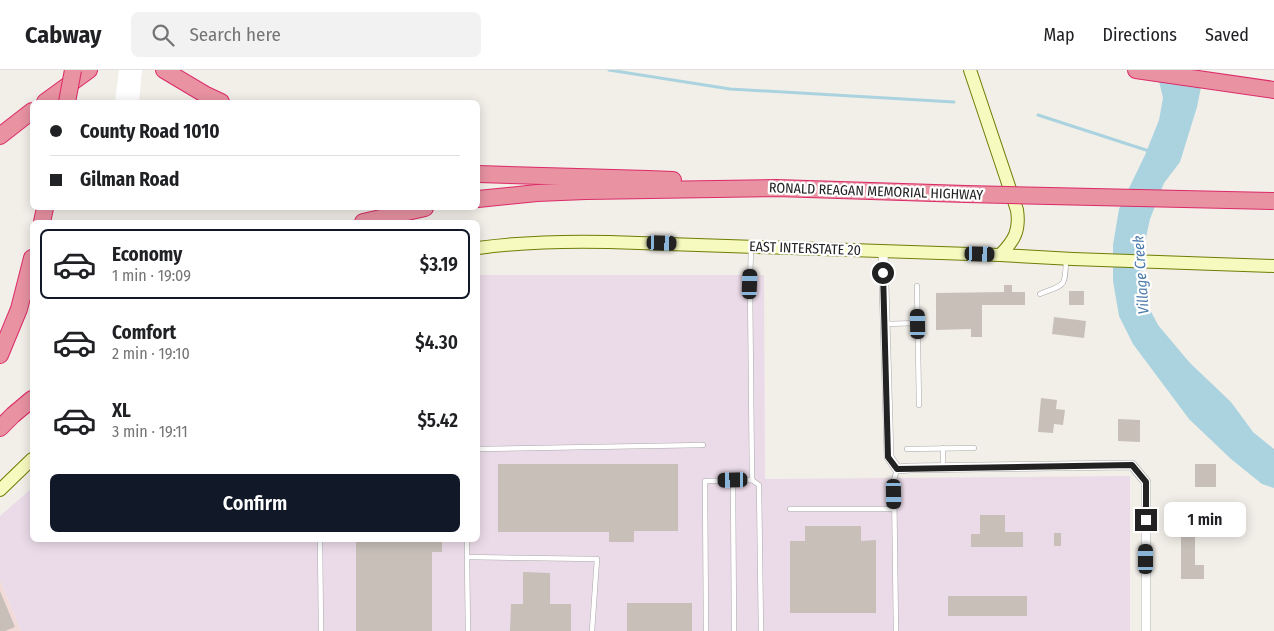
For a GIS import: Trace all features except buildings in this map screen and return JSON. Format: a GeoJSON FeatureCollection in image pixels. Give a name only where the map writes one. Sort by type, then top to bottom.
{"type":"FeatureCollection","features":[{"type":"Feature","properties":{"kind":"highway"},"geometry":{"type":"LineString","coordinates":[[67,100],[72,70]]}},
{"type":"Feature","properties":{"kind":"highway"},"geometry":{"type":"LineString","coordinates":[[48,100],[89,70]]}},
{"type":"Feature","properties":{"kind":"highway"},"geometry":{"type":"LineString","coordinates":[[164,70],[213,99]]}},
{"type":"Feature","properties":{"kind":"highway"},"geometry":{"type":"LineString","coordinates":[[1136,70],[1274,90]]}},
{"type":"Feature","properties":{"kind":"highway"},"geometry":{"type":"LineString","coordinates":[[0,136],[30,113]]}},
{"type":"Feature","properties":{"kind":"highway"},"geometry":{"type":"LineString","coordinates":[[480,174],[648,178],[776,188]]}},
{"type":"Feature","properties":{"kind":"highway","name":"RONALD REAGAN MEMORIAL HIGHWAY"},"geometry":{"type":"LineString","coordinates":[[480,198],[586,192],[776,188],[1274,201]]}},
{"type":"Feature","properties":{"kind":"highway"},"geometry":{"type":"LineString","coordinates":[[372,220],[416,210]]}},
{"type":"Feature","properties":{"kind":"highway"},"geometry":{"type":"LineString","coordinates":[[0,355],[19,309],[30,266]]}},
{"type":"Feature","properties":{"kind":"highway"},"geometry":{"type":"LineString","coordinates":[[0,428],[30,401]]}},
{"type":"Feature","properties":{"kind":"main road"},"geometry":{"type":"LineString","coordinates":[[970,70],[1019,220],[1018,230],[1011,244],[1000,254]]}},
{"type":"Feature","properties":{"kind":"main road","name":"EAST INTERSTATE 20"},"geometry":{"type":"LineString","coordinates":[[480,248],[532,242],[569,241],[1000,254],[1274,266]]}},
{"type":"Feature","properties":{"kind":"main road"},"geometry":{"type":"LineString","coordinates":[[0,490],[30,461]]}},
{"type":"Feature","properties":{"kind":"street"},"geometry":{"type":"LineString","coordinates":[[883,251],[888,457],[897,469],[1132,465],[1146,482],[1146,631]]}},
{"type":"Feature","properties":{"kind":"lane"},"geometry":{"type":"LineString","coordinates":[[751,246],[752,480]]}},
{"type":"Feature","properties":{"kind":"lane"},"geometry":{"type":"LineString","coordinates":[[1040,294],[1062,285],[1070,258]]}},
{"type":"Feature","properties":{"kind":"lane"},"geometry":{"type":"LineString","coordinates":[[917,286],[919,405]]}},
{"type":"Feature","properties":{"kind":"lane"},"geometry":{"type":"LineString","coordinates":[[885,324],[918,324]]}},
{"type":"Feature","properties":{"kind":"lane"},"geometry":{"type":"LineString","coordinates":[[480,449],[703,446]]}},
{"type":"Feature","properties":{"kind":"lane"},"geometry":{"type":"LineString","coordinates":[[943,448],[943,468]]}},
{"type":"Feature","properties":{"kind":"lane"},"geometry":{"type":"LineString","coordinates":[[907,449],[974,448]]}},
{"type":"Feature","properties":{"kind":"lane"},"geometry":{"type":"LineString","coordinates":[[896,631],[894,480],[897,469]]}},
{"type":"Feature","properties":{"kind":"lane"},"geometry":{"type":"LineString","coordinates":[[733,480],[734,631]]}},
{"type":"Feature","properties":{"kind":"lane"},"geometry":{"type":"LineString","coordinates":[[706,631],[705,481],[752,480],[759,485],[761,631]]}},
{"type":"Feature","properties":{"kind":"lane"},"geometry":{"type":"LineString","coordinates":[[790,509],[894,509]]}},
{"type":"Feature","properties":{"kind":"lane"},"geometry":{"type":"LineString","coordinates":[[320,542],[321,631]]}},
{"type":"Feature","properties":{"kind":"lane"},"geometry":{"type":"LineString","coordinates":[[467,542],[468,631]]}},
{"type":"Feature","properties":{"kind":"lane"},"geometry":{"type":"LineString","coordinates":[[467,557],[597,559],[592,631]]}},
{"type":"Feature","properties":{"kind":"shaded area"},"geometry":{"type":"Polygon","coordinates":[[[480,275],[764,275],[765,479],[1130,476],[1130,631],[21,631],[0,580],[0,516],[30,490],[30,542],[480,542],[480,275]]]}},
{"type":"Feature","properties":{"kind":"shaded area"},"geometry":{"type":"Polygon","coordinates":[[[0,580],[21,631],[0,631],[0,580]]]}},
{"type":"Feature","properties":{"kind":"water","name":"Village Creek"},"geometry":{"type":"Polygon","coordinates":[[[1155,70],[1200,70],[1203,77],[1197,107],[1180,162],[1164,183],[1150,219],[1143,251],[1142,280],[1144,298],[1158,325],[1190,363],[1231,402],[1253,432],[1274,449],[1274,488],[1262,484],[1231,459],[1189,419],[1133,344],[1119,316],[1113,281],[1113,245],[1119,209],[1145,155],[1159,120],[1163,98],[1155,70]]]}},
{"type":"Feature","properties":{"kind":"pier"},"geometry":{"type":"Polygon","coordinates":[[[119,70],[142,70],[139,100],[115,100],[119,70]]]}},
{"type":"Feature","properties":{"kind":"waterway"},"geometry":{"type":"LineString","coordinates":[[609,70],[730,89],[954,102]]}},
{"type":"Feature","properties":{"kind":"waterway"},"geometry":{"type":"LineString","coordinates":[[1038,115],[1149,151]]}},
{"type":"Feature","properties":{"kind":"route"},"geometry":{"type":"LineString","coordinates":[[883,273],[888,457],[897,469],[1132,465],[1146,482],[1146,520]]}}]}
